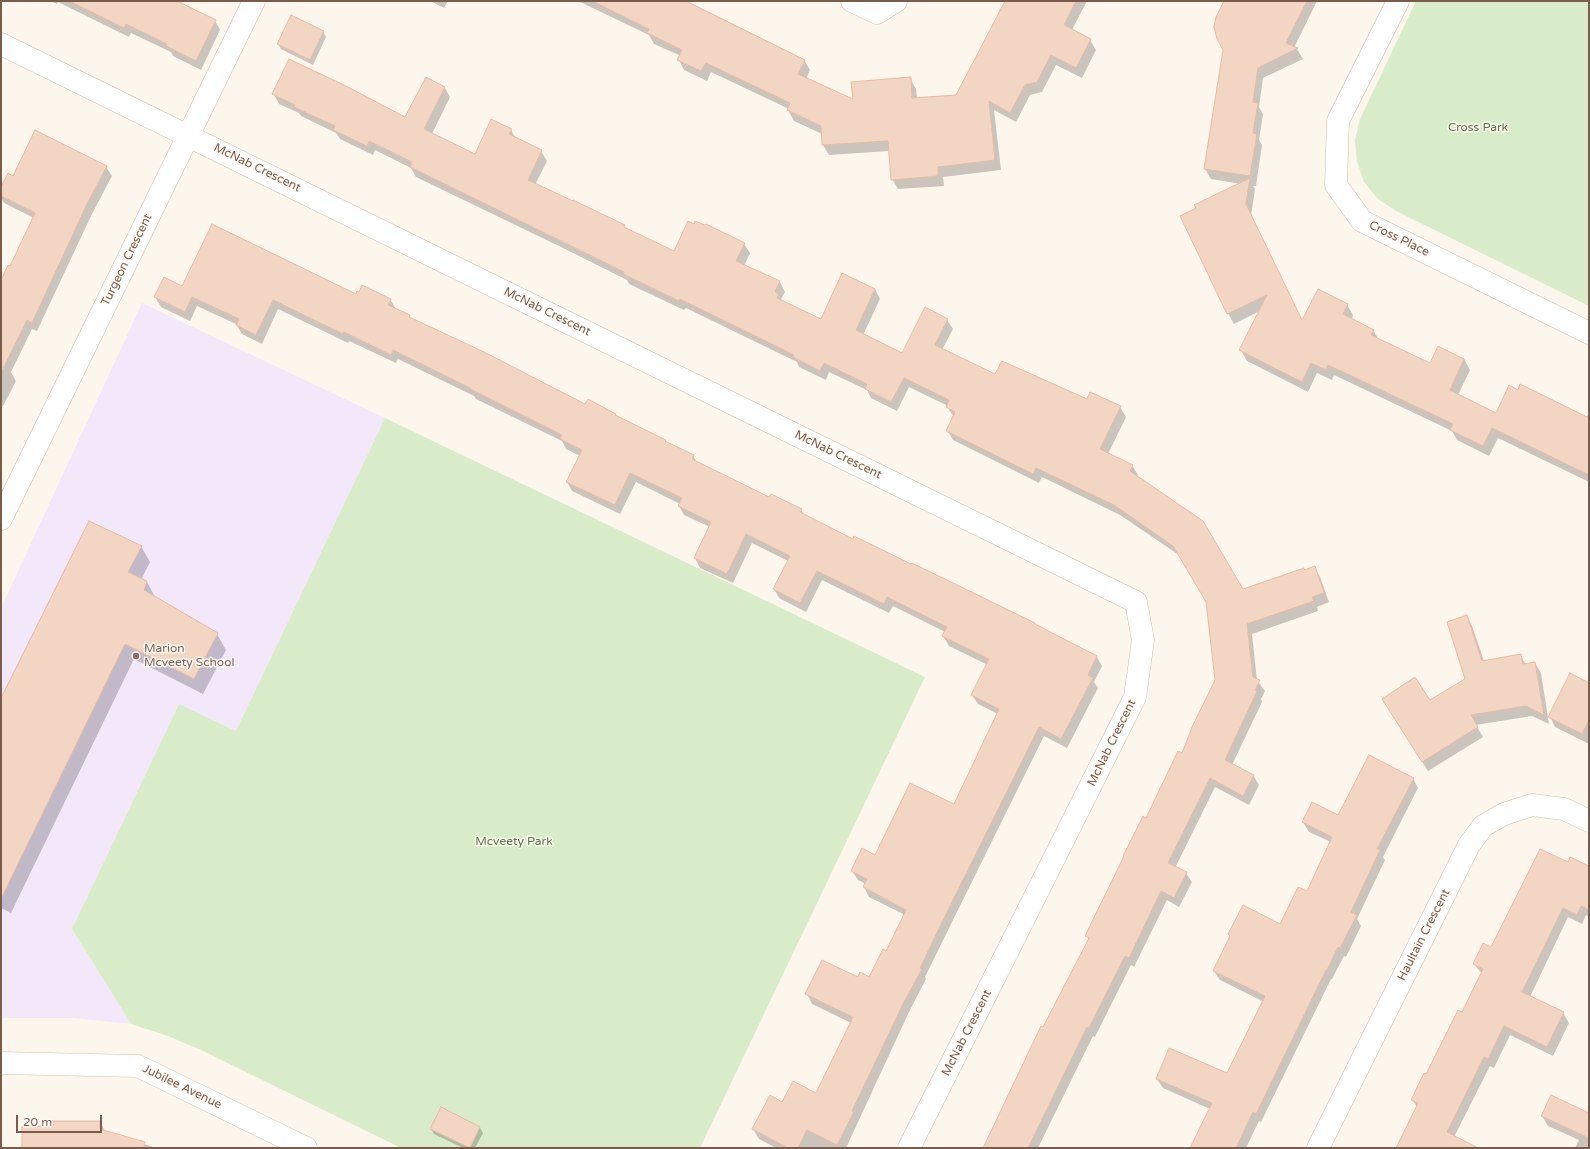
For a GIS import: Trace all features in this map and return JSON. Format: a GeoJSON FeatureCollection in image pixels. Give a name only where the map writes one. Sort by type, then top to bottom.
{"type":"FeatureCollection","features":[{"type":"Feature","properties":{"kind":"street","name":"Turgeon Crescent"},"geometry":{"type":"LineString","coordinates":[[1,519],[254,1]]}},
{"type":"Feature","properties":{"kind":"street"},"geometry":{"type":"LineString","coordinates":[[852,1],[876,13],[896,1]]}},
{"type":"Feature","properties":{"kind":"street","name":"Cross Place"},"geometry":{"type":"LineString","coordinates":[[1398,1],[1338,121],[1336,184],[1362,221],[1589,333]]}},
{"type":"Feature","properties":{"kind":"street","name":"McNab Crescent"},"geometry":{"type":"LineString","coordinates":[[1,44],[188,134],[1136,602],[1143,640],[1135,697],[909,1148]]}},
{"type":"Feature","properties":{"kind":"street","name":"Haultain Crescent"},"geometry":{"type":"LineString","coordinates":[[1318,1148],[1469,845],[1483,826],[1504,814],[1532,805],[1564,809],[1589,821]]}},
{"type":"Feature","properties":{"kind":"street","name":"Jubilee Avenue"},"geometry":{"type":"LineString","coordinates":[[1,1063],[138,1066],[306,1148]]}},
{"type":"Feature","properties":{"kind":"shaded area","name":"Marion Mcveety School"},"geometry":{"type":"Polygon","coordinates":[[[142,303],[385,418],[236,731],[179,704],[72,929],[131,1024],[74,1018],[1,1018],[1,608],[142,303]]]}},
{"type":"Feature","properties":{"kind":"green space","name":"Cross Park"},"geometry":{"type":"Polygon","coordinates":[[[1416,1],[1589,1],[1589,306],[1396,211],[1378,199],[1364,182],[1357,161],[1355,140],[1360,119],[1416,1]]]}},
{"type":"Feature","properties":{"kind":"green space","name":"Mcveety Park"},"geometry":{"type":"Polygon","coordinates":[[[385,418],[925,677],[700,1148],[401,1148],[201,1050],[168,1036],[131,1024],[72,929],[179,704],[236,731],[385,418]]]}},
{"type":"Feature","properties":{"kind":"building"},"geometry":{"type":"Polygon","coordinates":[[[69,1],[177,1],[216,20],[196,61],[166,46],[167,44],[126,24],[124,28],[69,1]]]}},
{"type":"Feature","properties":{"kind":"building"},"geometry":{"type":"Polygon","coordinates":[[[592,1],[686,1],[805,60],[798,74],[853,99],[851,82],[911,77],[912,98],[956,95],[1005,1],[1076,1],[1064,25],[1091,39],[1076,68],[1051,55],[1037,82],[1025,85],[1010,113],[989,101],[995,160],[938,167],[938,176],[891,180],[888,141],[822,145],[821,126],[787,110],[790,103],[706,63],[701,71],[677,60],[682,50],[647,33],[649,29],[592,1]]]}},
{"type":"Feature","properties":{"kind":"building"},"geometry":{"type":"Polygon","coordinates":[[[1224,1],[1307,1],[1286,43],[1298,48],[1258,68],[1253,102],[1258,103],[1253,133],[1257,134],[1250,176],[1204,169],[1223,50],[1217,39],[1214,27],[1216,17],[1224,1]]]}},
{"type":"Feature","properties":{"kind":"building"},"geometry":{"type":"Polygon","coordinates":[[[291,15],[324,31],[310,60],[277,44],[291,15]]]}},
{"type":"Feature","properties":{"kind":"building"},"geometry":{"type":"Polygon","coordinates":[[[289,59],[346,86],[405,117],[426,77],[445,87],[424,129],[475,154],[491,119],[512,129],[509,134],[542,150],[528,180],[625,225],[624,227],[674,251],[688,221],[694,224],[695,221],[705,225],[706,224],[745,243],[736,261],[780,281],[775,292],[779,294],[777,298],[821,319],[842,273],[875,289],[856,330],[902,353],[925,307],[948,319],[935,345],[995,374],[1002,361],[1087,399],[1090,392],[1121,406],[1100,449],[1133,465],[1130,471],[1203,521],[1243,589],[1304,568],[1304,570],[1315,566],[1324,593],[1312,597],[1314,601],[1247,624],[1253,677],[1260,680],[1255,690],[1257,691],[1225,760],[1254,775],[1243,796],[1210,778],[1168,863],[1187,872],[1174,898],[1161,891],[1129,958],[1125,956],[1089,1028],[1087,1027],[1028,1148],[983,1148],[1041,1026],[1043,1027],[1089,938],[1085,936],[1123,856],[1143,816],[1146,818],[1178,751],[1182,753],[1193,725],[1215,680],[1206,602],[1173,546],[1114,505],[1036,468],[1033,474],[946,431],[955,412],[946,407],[949,400],[904,378],[891,402],[865,389],[867,384],[824,363],[820,371],[793,357],[794,355],[680,299],[679,301],[623,274],[624,272],[410,167],[412,162],[369,141],[367,146],[333,130],[335,126],[294,107],[295,105],[272,94],[289,59]]]}},
{"type":"Feature","properties":{"kind":"building"},"geometry":{"type":"Polygon","coordinates":[[[35,130],[107,166],[87,204],[32,323],[27,320],[1,373],[1,280],[8,265],[10,266],[35,213],[1,196],[1,187],[8,173],[13,176],[35,130]]]}},
{"type":"Feature","properties":{"kind":"building"},"geometry":{"type":"Polygon","coordinates":[[[1250,178],[1246,204],[1302,320],[1318,289],[1348,304],[1343,314],[1374,330],[1371,335],[1430,363],[1438,346],[1464,359],[1450,390],[1496,413],[1509,385],[1518,390],[1520,384],[1589,418],[1589,475],[1492,428],[1483,446],[1450,430],[1453,424],[1328,365],[1326,370],[1311,363],[1302,382],[1239,350],[1267,295],[1227,314],[1180,216],[1196,208],[1194,205],[1250,178]]]}},
{"type":"Feature","properties":{"kind":"building"},"geometry":{"type":"Polygon","coordinates":[[[212,224],[356,294],[357,291],[359,292],[362,285],[391,299],[388,305],[410,315],[409,317],[482,351],[585,404],[588,399],[616,414],[615,415],[694,455],[692,459],[769,497],[771,494],[802,509],[800,512],[853,539],[854,536],[911,564],[912,563],[1035,623],[1097,656],[1088,675],[1093,678],[1061,739],[1039,727],[920,968],[922,969],[904,1002],[852,1111],[854,1112],[837,1145],[807,1130],[798,1148],[788,1148],[752,1129],[770,1095],[782,1102],[793,1081],[816,1093],[853,1017],[805,994],[822,960],[858,977],[860,972],[869,977],[883,949],[886,951],[906,910],[863,887],[867,879],[851,871],[862,848],[875,855],[910,783],[954,804],[999,709],[971,695],[989,659],[942,636],[947,627],[887,597],[884,604],[817,571],[800,603],[773,589],[790,556],[746,534],[727,574],[694,558],[711,522],[678,506],[682,498],[630,473],[615,505],[566,482],[582,450],[560,439],[562,435],[393,350],[391,355],[344,332],[343,334],[273,300],[256,335],[236,325],[239,319],[192,297],[185,312],[154,297],[164,277],[182,286],[212,224]]]}},
{"type":"Feature","properties":{"kind":"building"},"geometry":{"type":"Polygon","coordinates":[[[89,521],[142,546],[128,572],[147,581],[144,590],[218,633],[194,679],[125,644],[1,899],[1,698],[89,521]]]}},
{"type":"Feature","properties":{"kind":"building"},"geometry":{"type":"Polygon","coordinates":[[[1467,615],[1482,661],[1521,654],[1523,664],[1535,662],[1544,715],[1526,706],[1471,715],[1478,727],[1422,762],[1382,699],[1415,677],[1430,700],[1465,679],[1447,622],[1467,615]]]}},
{"type":"Feature","properties":{"kind":"building"},"geometry":{"type":"Polygon","coordinates":[[[1570,673],[1589,683],[1589,720],[1582,734],[1548,717],[1570,673]]]}},
{"type":"Feature","properties":{"kind":"building"},"geometry":{"type":"Polygon","coordinates":[[[1369,755],[1414,778],[1377,849],[1380,850],[1351,912],[1357,915],[1340,948],[1338,947],[1326,970],[1256,1114],[1253,1112],[1236,1148],[1190,1148],[1212,1103],[1156,1079],[1169,1048],[1227,1073],[1265,996],[1213,971],[1230,936],[1228,934],[1243,905],[1280,924],[1298,887],[1307,891],[1332,837],[1302,822],[1312,802],[1338,815],[1369,755]]]}},
{"type":"Feature","properties":{"kind":"building"},"geometry":{"type":"Polygon","coordinates":[[[1540,849],[1568,862],[1570,857],[1589,866],[1589,910],[1581,906],[1577,915],[1563,908],[1522,992],[1564,1012],[1547,1047],[1504,1026],[1488,1059],[1484,1057],[1447,1132],[1478,1148],[1396,1148],[1418,1103],[1411,1100],[1424,1073],[1426,1074],[1458,1010],[1462,1012],[1483,969],[1473,964],[1483,943],[1491,947],[1540,849]]]}},
{"type":"Feature","properties":{"kind":"building"},"geometry":{"type":"Polygon","coordinates":[[[1551,1095],[1589,1113],[1589,1138],[1541,1116],[1551,1095]]]}},
{"type":"Feature","properties":{"kind":"building"},"geometry":{"type":"Polygon","coordinates":[[[441,1107],[480,1127],[470,1148],[430,1129],[441,1107]]]}},
{"type":"Feature","properties":{"kind":"building"},"geometry":{"type":"Polygon","coordinates":[[[53,1121],[100,1121],[100,1129],[145,1142],[144,1148],[22,1148],[22,1126],[53,1126],[53,1121]]]}},
{"type":"Feature","properties":{"kind":"place","name":"Marion Mcveety School"},"geometry":{"type":"Point","coordinates":[136,656]}}]}
